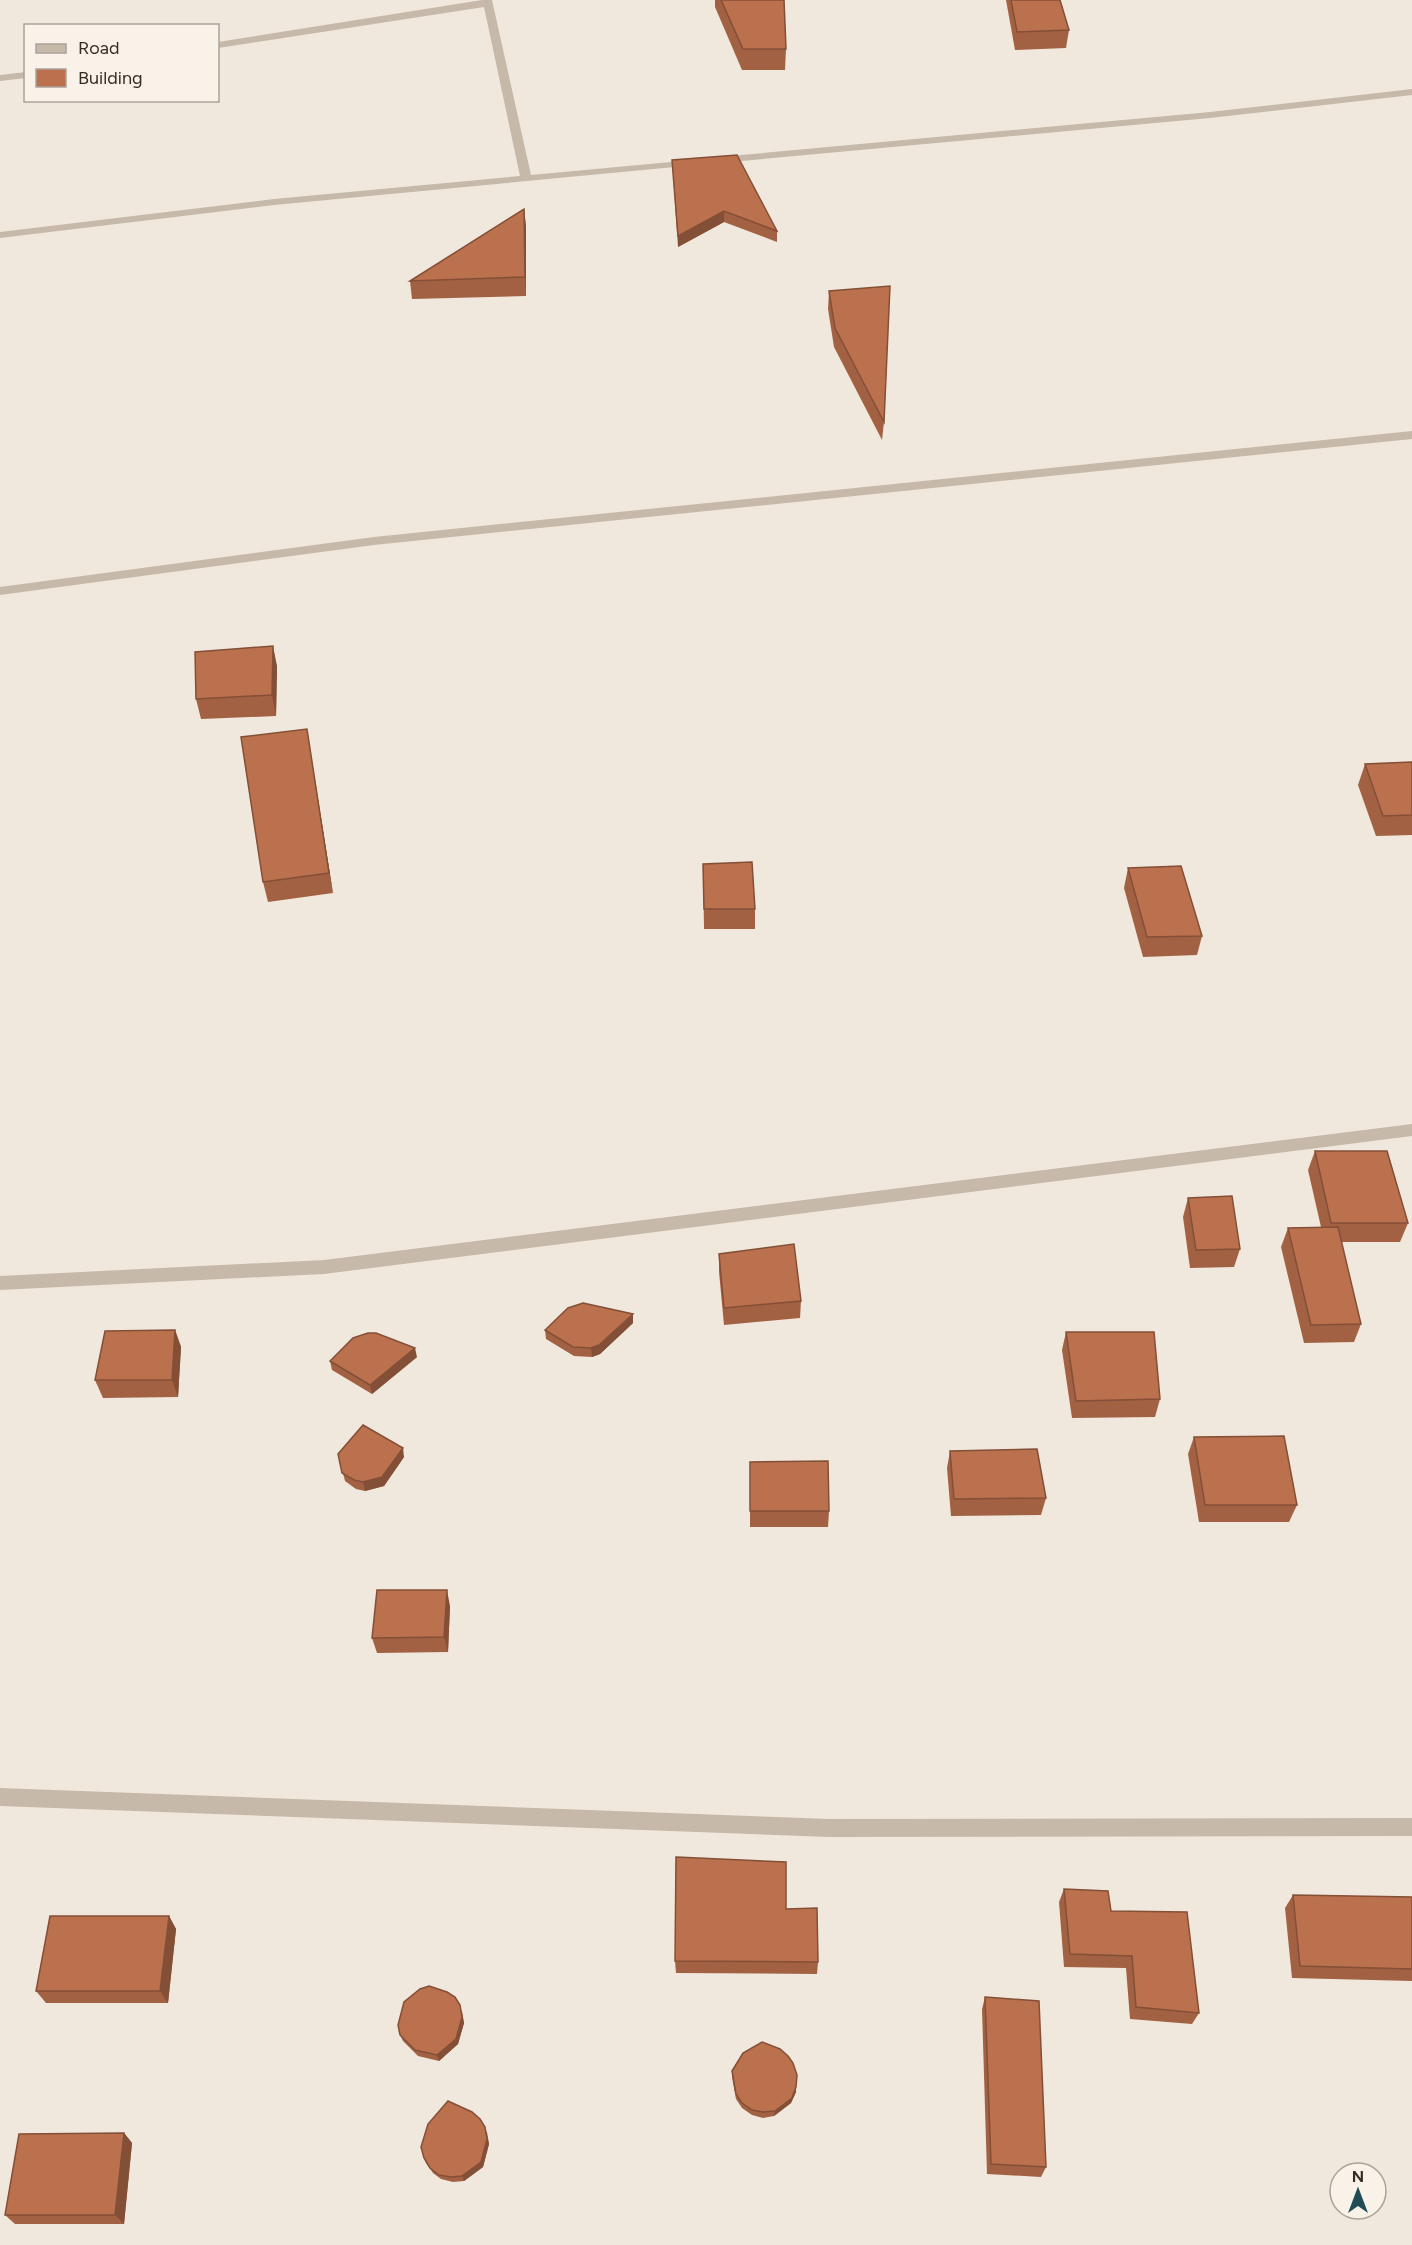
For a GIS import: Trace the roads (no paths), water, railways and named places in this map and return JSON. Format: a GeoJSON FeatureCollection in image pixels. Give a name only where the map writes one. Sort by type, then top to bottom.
{"type":"FeatureCollection","features":[{"type":"Feature","properties":{"kind":"street"},"geometry":{"type":"LineString","coordinates":[[219,45],[487,2],[526,178]]}},
{"type":"Feature","properties":{"kind":"street"},"geometry":{"type":"LineString","coordinates":[[0,78],[24,75]]}},
{"type":"Feature","properties":{"kind":"street"},"geometry":{"type":"LineString","coordinates":[[0,236],[274,202],[1210,115],[1412,92]]}},
{"type":"Feature","properties":{"kind":"street"},"geometry":{"type":"LineString","coordinates":[[0,591],[374,541],[1412,435]]}},
{"type":"Feature","properties":{"kind":"street"},"geometry":{"type":"LineString","coordinates":[[0,1282],[324,1267],[1412,1130]]}},
{"type":"Feature","properties":{"kind":"street"},"geometry":{"type":"LineString","coordinates":[[0,1797],[829,1828],[1412,1827]]}}]}
